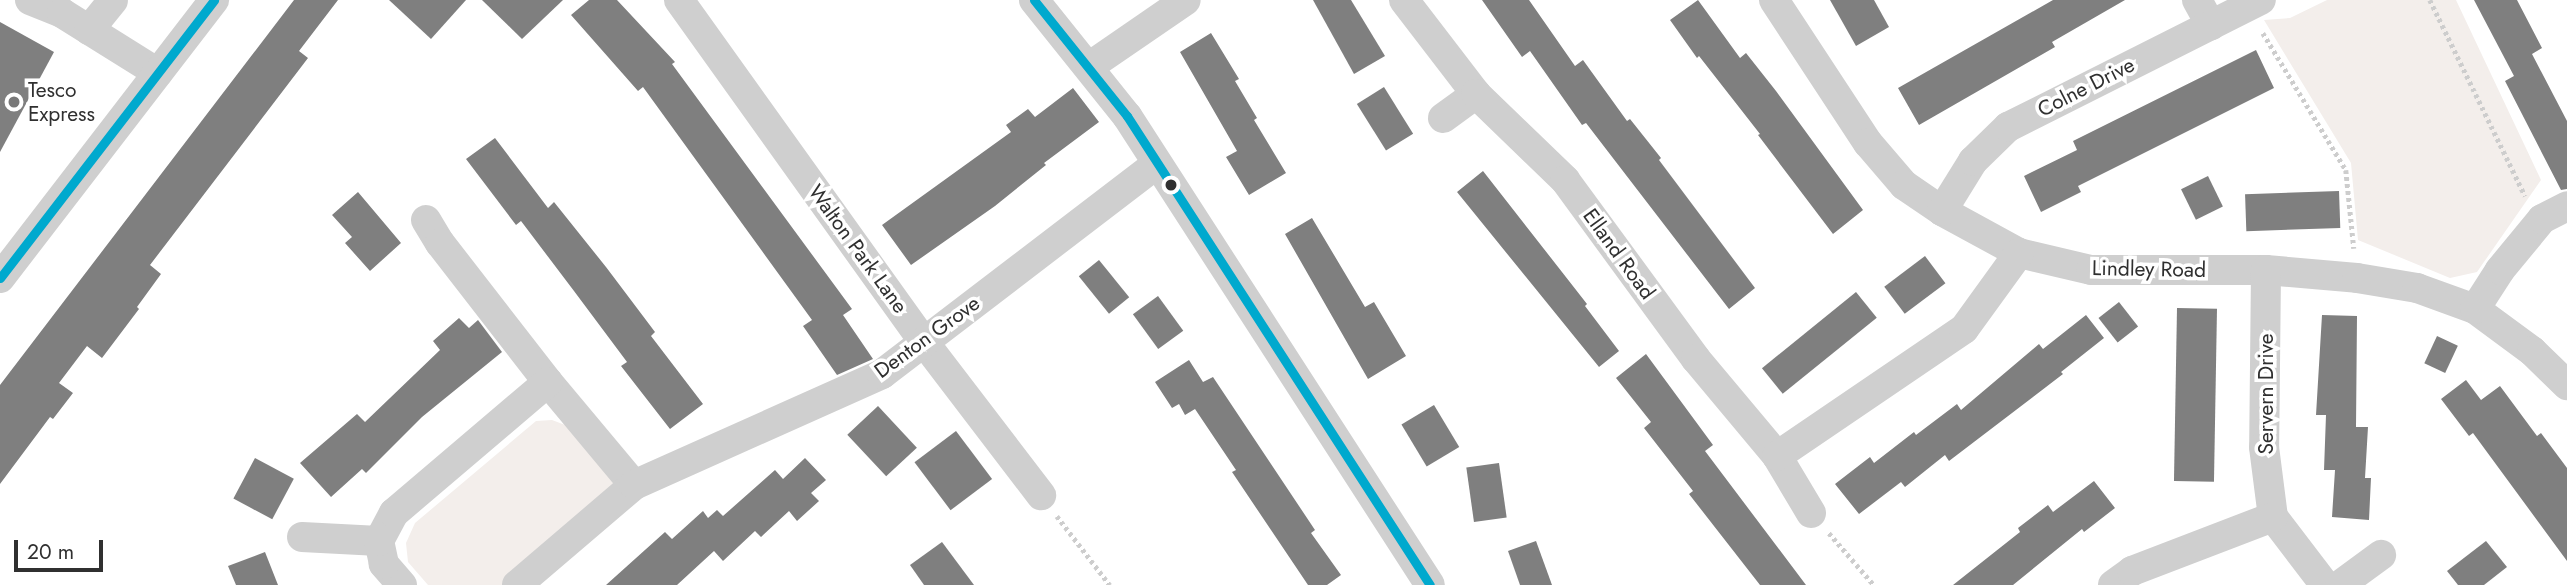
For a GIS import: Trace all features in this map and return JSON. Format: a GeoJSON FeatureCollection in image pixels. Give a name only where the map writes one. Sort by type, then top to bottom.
{"type":"FeatureCollection","features":[{"type":"Feature","properties":{"kind":"street"},"geometry":{"type":"LineString","coordinates":[[30,0],[62,13],[158,73]]}},
{"type":"Feature","properties":{"kind":"street"},"geometry":{"type":"LineString","coordinates":[[89,30],[113,0]]}},
{"type":"Feature","properties":{"kind":"street"},"geometry":{"type":"LineString","coordinates":[[0,278],[214,0]]}},
{"type":"Feature","properties":{"kind":"street","name":"Walton Park Lane"},"geometry":{"type":"LineString","coordinates":[[679,0],[924,342],[1041,495]]}},
{"type":"Feature","properties":{"kind":"street"},"geometry":{"type":"LineString","coordinates":[[1034,0],[1090,66],[1157,164],[1430,585]]}},
{"type":"Feature","properties":{"kind":"street"},"geometry":{"type":"LineString","coordinates":[[1090,66],[1186,0]]}},
{"type":"Feature","properties":{"kind":"street","name":"Elland Road"},"geometry":{"type":"LineString","coordinates":[[1404,0],[1476,94],[1565,180],[1696,359],[1777,456],[1811,513]]}},
{"type":"Feature","properties":{"kind":"street","name":"Lindley Road"},"geometry":{"type":"LineString","coordinates":[[1774,0],[1868,143],[1905,184],[1942,211],[2018,253],[2091,270],[2266,270],[2357,278],[2417,288],[2475,309],[2532,351],[2567,385]]}},
{"type":"Feature","properties":{"kind":"street","name":"Colne Drive"},"geometry":{"type":"LineString","coordinates":[[1942,211],[1973,162],[2008,127],[2204,13],[2254,4]]}},
{"type":"Feature","properties":{"kind":"street"},"geometry":{"type":"LineString","coordinates":[[1443,118],[1476,94]]}},
{"type":"Feature","properties":{"kind":"street","name":"Denton Grove"},"geometry":{"type":"LineString","coordinates":[[517,585],[634,485],[882,374],[1157,164]]}},
{"type":"Feature","properties":{"kind":"street"},"geometry":{"type":"LineString","coordinates":[[2475,309],[2500,270],[2555,212]]}},
{"type":"Feature","properties":{"kind":"street"},"geometry":{"type":"LineString","coordinates":[[430,240],[634,485]]}},
{"type":"Feature","properties":{"kind":"street"},"geometry":{"type":"LineString","coordinates":[[1777,456],[1964,329],[2018,253]]}},
{"type":"Feature","properties":{"kind":"street","name":"Servern Drive"},"geometry":{"type":"LineString","coordinates":[[2266,270],[2264,447],[2273,517]]}},
{"type":"Feature","properties":{"kind":"street"},"geometry":{"type":"LineString","coordinates":[[402,585],[384,564],[379,541],[394,513],[548,382]]}},
{"type":"Feature","properties":{"kind":"street"},"geometry":{"type":"LineString","coordinates":[[2113,585],[2132,571],[2273,517],[2325,585]]}},
{"type":"Feature","properties":{"kind":"street"},"geometry":{"type":"LineString","coordinates":[[302,537],[379,541]]}},
{"type":"Feature","properties":{"kind":"street"},"geometry":{"type":"LineString","coordinates":[[2340,585],[2381,555]]}},
{"type":"Feature","properties":{"kind":"path"},"geometry":{"type":"LineString","coordinates":[[2430,0],[2525,196],[2555,212]]}},
{"type":"Feature","properties":{"kind":"path"},"geometry":{"type":"LineString","coordinates":[[2254,4],[2346,170],[2357,278]]}},
{"type":"Feature","properties":{"kind":"path"},"geometry":{"type":"LineString","coordinates":[[1041,495],[1110,585]]}},
{"type":"Feature","properties":{"kind":"path"},"geometry":{"type":"LineString","coordinates":[[1811,513],[1874,585]]}},
{"type":"Feature","properties":{"kind":"shaded area"},"geometry":{"type":"Polygon","coordinates":[[[2327,0],[2456,0],[2541,180],[2477,272],[2450,278],[2358,240],[2351,163],[2264,20],[2290,18],[2327,0]]]}},
{"type":"Feature","properties":{"kind":"shaded area"},"geometry":{"type":"Polygon","coordinates":[[[552,420],[573,428],[614,483],[505,585],[428,585],[408,562],[406,543],[415,523],[536,421],[552,420]]]}},
{"type":"Feature","properties":{"kind":"building"},"geometry":{"type":"Polygon","coordinates":[[[294,0],[338,0],[299,51],[308,58],[150,265],[161,274],[137,307],[139,309],[102,358],[87,346],[59,383],[73,393],[53,419],[50,417],[0,484],[0,385],[294,0]]]}},
{"type":"Feature","properties":{"kind":"building"},"geometry":{"type":"Polygon","coordinates":[[[389,0],[466,0],[431,39],[389,0]]]}},
{"type":"Feature","properties":{"kind":"building"},"geometry":{"type":"Polygon","coordinates":[[[482,0],[563,0],[522,39],[482,0]]]}},
{"type":"Feature","properties":{"kind":"building"},"geometry":{"type":"Polygon","coordinates":[[[589,0],[617,0],[675,62],[672,64],[852,309],[843,315],[873,359],[837,375],[803,326],[812,320],[643,87],[638,91],[571,15],[589,0]]]}},
{"type":"Feature","properties":{"kind":"building"},"geometry":{"type":"Polygon","coordinates":[[[1313,0],[1351,0],[1385,56],[1354,74],[1313,0]]]}},
{"type":"Feature","properties":{"kind":"building"},"geometry":{"type":"Polygon","coordinates":[[[1482,0],[1529,0],[1575,66],[1583,60],[1627,121],[1630,119],[1661,158],[1659,160],[1755,288],[1729,309],[1586,123],[1582,125],[1530,51],[1522,57],[1482,0]]]}},
{"type":"Feature","properties":{"kind":"building"},"geometry":{"type":"Polygon","coordinates":[[[1698,0],[1740,58],[1746,53],[1776,91],[1863,210],[1833,234],[1758,135],[1760,134],[1699,56],[1697,58],[1670,20],[1698,0]]]}},
{"type":"Feature","properties":{"kind":"building"},"geometry":{"type":"Polygon","coordinates":[[[1830,0],[1874,0],[1889,27],[1856,46],[1830,0]]]}},
{"type":"Feature","properties":{"kind":"building"},"geometry":{"type":"Polygon","coordinates":[[[2053,0],[2125,0],[2052,42],[2055,47],[1919,125],[1898,88],[2053,0]]]}},
{"type":"Feature","properties":{"kind":"building"},"geometry":{"type":"Polygon","coordinates":[[[2474,0],[2517,0],[2542,48],[2532,54],[2567,121],[2567,189],[2561,190],[2505,81],[2514,76],[2474,0]]]}},
{"type":"Feature","properties":{"kind":"building","name":"Tesco Express"},"geometry":{"type":"Polygon","coordinates":[[[0,22],[54,52],[0,152],[0,22]]]}},
{"type":"Feature","properties":{"kind":"building"},"geometry":{"type":"Polygon","coordinates":[[[1211,33],[1239,79],[1235,81],[1257,118],[1254,120],[1286,173],[1249,195],[1226,157],[1237,151],[1180,52],[1211,33]]]}},
{"type":"Feature","properties":{"kind":"building"},"geometry":{"type":"Polygon","coordinates":[[[2256,50],[2274,88],[2078,186],[2081,192],[2041,212],[2024,176],[2077,150],[2073,141],[2256,50]]]}},
{"type":"Feature","properties":{"kind":"building"},"geometry":{"type":"Polygon","coordinates":[[[1384,87],[1413,134],[1386,151],[1357,104],[1384,87]]]}},
{"type":"Feature","properties":{"kind":"building"},"geometry":{"type":"Polygon","coordinates":[[[1073,88],[1099,122],[1044,163],[1046,165],[995,206],[911,265],[882,225],[1011,132],[1006,125],[1028,109],[1035,117],[1073,88]]]}},
{"type":"Feature","properties":{"kind":"building"},"geometry":{"type":"Polygon","coordinates":[[[495,138],[548,208],[554,202],[606,267],[655,332],[651,336],[703,404],[670,429],[621,366],[627,362],[574,291],[521,221],[516,225],[466,159],[495,138]]]}},
{"type":"Feature","properties":{"kind":"building"},"geometry":{"type":"Polygon","coordinates":[[[1483,171],[1587,304],[1585,306],[1619,351],[1599,367],[1457,192],[1483,171]]]}},
{"type":"Feature","properties":{"kind":"building"},"geometry":{"type":"Polygon","coordinates":[[[2208,176],[2223,207],[2196,220],[2181,189],[2208,176]]]}},
{"type":"Feature","properties":{"kind":"building"},"geometry":{"type":"Polygon","coordinates":[[[2339,191],[2340,228],[2246,231],[2245,194],[2339,191]]]}},
{"type":"Feature","properties":{"kind":"building"},"geometry":{"type":"Polygon","coordinates":[[[358,192],[401,243],[370,271],[345,243],[352,237],[332,215],[358,192]]]}},
{"type":"Feature","properties":{"kind":"building"},"geometry":{"type":"Polygon","coordinates":[[[1312,218],[1365,307],[1374,302],[1406,356],[1368,379],[1285,234],[1312,218]]]}},
{"type":"Feature","properties":{"kind":"building"},"geometry":{"type":"Polygon","coordinates":[[[1925,256],[1945,283],[1905,314],[1884,287],[1925,256]]]}},
{"type":"Feature","properties":{"kind":"building"},"geometry":{"type":"Polygon","coordinates":[[[1099,260],[1129,297],[1109,314],[1079,276],[1099,260]]]}},
{"type":"Feature","properties":{"kind":"building"},"geometry":{"type":"Polygon","coordinates":[[[1856,292],[1877,318],[1783,394],[1762,368],[1856,292]]]}},
{"type":"Feature","properties":{"kind":"building"},"geometry":{"type":"Polygon","coordinates":[[[1158,296],[1183,331],[1158,349],[1133,314],[1158,296]]]}},
{"type":"Feature","properties":{"kind":"building"},"geometry":{"type":"Polygon","coordinates":[[[2119,302],[2138,326],[2118,342],[2099,318],[2119,302]]]}},
{"type":"Feature","properties":{"kind":"building"},"geometry":{"type":"Polygon","coordinates":[[[2177,308],[2217,309],[2214,482],[2174,481],[2177,308]]]}},
{"type":"Feature","properties":{"kind":"building"},"geometry":{"type":"Polygon","coordinates":[[[2086,315],[2104,338],[2061,372],[2063,374],[1949,461],[1945,455],[1905,487],[1901,482],[1859,514],[1835,484],[1870,457],[1874,463],[1957,404],[1961,410],[2039,344],[2043,349],[2086,315]]]}},
{"type":"Feature","properties":{"kind":"building"},"geometry":{"type":"Polygon","coordinates":[[[2322,315],[2357,316],[2356,427],[2368,427],[2365,478],[2371,478],[2369,520],[2332,517],[2335,470],[2324,470],[2326,415],[2316,415],[2322,315]]]}},
{"type":"Feature","properties":{"kind":"building"},"geometry":{"type":"Polygon","coordinates":[[[459,318],[469,328],[478,320],[502,352],[422,417],[366,473],[362,469],[331,497],[300,463],[357,414],[365,422],[440,350],[433,341],[459,318]]]}},
{"type":"Feature","properties":{"kind":"building"},"geometry":{"type":"Polygon","coordinates":[[[2437,336],[2458,346],[2445,373],[2424,363],[2437,336]]]}},
{"type":"Feature","properties":{"kind":"building"},"geometry":{"type":"Polygon","coordinates":[[[1646,354],[1713,445],[1705,451],[1806,585],[1760,585],[1689,494],[1693,491],[1644,428],[1651,422],[1616,378],[1646,354]]]}},
{"type":"Feature","properties":{"kind":"building"},"geometry":{"type":"Polygon","coordinates":[[[1189,360],[1203,382],[1213,377],[1315,530],[1311,533],[1341,575],[1327,585],[1308,585],[1232,472],[1236,470],[1195,409],[1185,415],[1179,404],[1172,408],[1155,382],[1189,360]]]}},
{"type":"Feature","properties":{"kind":"building"},"geometry":{"type":"Polygon","coordinates":[[[2466,380],[2481,400],[2500,386],[2537,436],[2541,433],[2567,468],[2567,561],[2473,433],[2469,436],[2441,399],[2466,380]]]}},
{"type":"Feature","properties":{"kind":"building"},"geometry":{"type":"Polygon","coordinates":[[[1434,405],[1459,447],[1427,467],[1401,425],[1434,405]]]}},
{"type":"Feature","properties":{"kind":"building"},"geometry":{"type":"Polygon","coordinates":[[[878,406],[917,448],[886,476],[847,435],[878,406]]]}},
{"type":"Feature","properties":{"kind":"building"},"geometry":{"type":"Polygon","coordinates":[[[956,431],[992,479],[951,510],[914,462],[956,431]]]}},
{"type":"Feature","properties":{"kind":"building"},"geometry":{"type":"Polygon","coordinates":[[[255,458],[294,479],[272,519],[233,499],[255,458]]]}},
{"type":"Feature","properties":{"kind":"building"},"geometry":{"type":"Polygon","coordinates":[[[805,458],[826,480],[811,493],[819,501],[797,521],[789,511],[761,537],[755,531],[723,561],[714,551],[677,585],[606,585],[665,532],[672,539],[703,511],[708,518],[717,510],[723,516],[775,470],[783,479],[805,458]]]}},
{"type":"Feature","properties":{"kind":"building"},"geometry":{"type":"Polygon","coordinates":[[[1499,463],[1507,517],[1474,522],[1466,468],[1499,463]]]}},
{"type":"Feature","properties":{"kind":"building"},"geometry":{"type":"Polygon","coordinates":[[[2094,481],[2115,508],[2084,532],[2082,529],[2013,585],[1953,585],[2020,532],[2018,528],[2048,505],[2053,512],[2094,481]]]}},
{"type":"Feature","properties":{"kind":"building"},"geometry":{"type":"Polygon","coordinates":[[[1536,541],[1552,585],[1520,585],[1508,551],[1536,541]]]}},
{"type":"Feature","properties":{"kind":"building"},"geometry":{"type":"Polygon","coordinates":[[[2486,541],[2507,567],[2484,585],[2458,585],[2447,571],[2486,541]]]}},
{"type":"Feature","properties":{"kind":"building"},"geometry":{"type":"Polygon","coordinates":[[[942,542],[974,585],[924,585],[910,565],[942,542]]]}},
{"type":"Feature","properties":{"kind":"building"},"geometry":{"type":"Polygon","coordinates":[[[265,552],[278,585],[236,585],[228,566],[265,552]]]}},
{"type":"Feature","properties":{"kind":"transit line"},"geometry":{"type":"LineString","coordinates":[[0,278],[214,0]]}},
{"type":"Feature","properties":{"kind":"transit line"},"geometry":{"type":"LineString","coordinates":[[1034,0],[1127,116],[1430,585]]}},
{"type":"Feature","properties":{"kind":"place","name":"Tesco Express"},"geometry":{"type":"Point","coordinates":[14,102]}}]}
